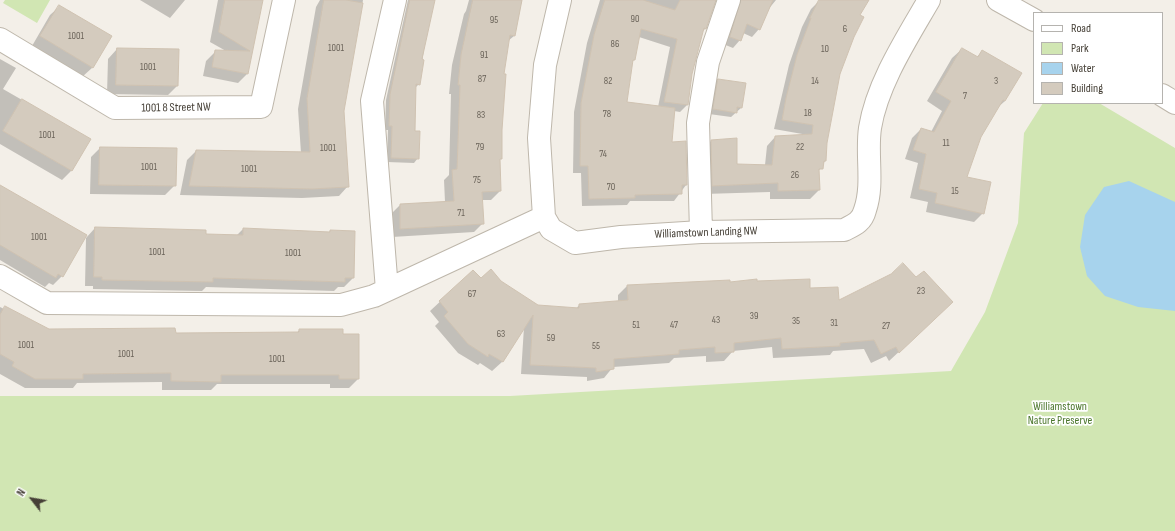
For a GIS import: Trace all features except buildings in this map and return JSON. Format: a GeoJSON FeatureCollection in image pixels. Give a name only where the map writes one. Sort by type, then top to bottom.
{"type":"FeatureCollection","features":[{"type":"Feature","properties":{"kind":"street","name":"1001 8 Street NW"},"geometry":{"type":"LineString","coordinates":[[0,39],[115,108],[261,107],[284,0]]}},
{"type":"Feature","properties":{"kind":"street"},"geometry":{"type":"LineString","coordinates":[[380,293],[372,101],[395,0]]}},
{"type":"Feature","properties":{"kind":"street"},"geometry":{"type":"LineString","coordinates":[[0,276],[47,303],[341,305],[380,293],[544,217],[539,138],[545,64],[560,0]]}},
{"type":"Feature","properties":{"kind":"street"},"geometry":{"type":"LineString","coordinates":[[701,232],[698,123],[708,62],[729,0]]}},
{"type":"Feature","properties":{"kind":"street","name":"Williamstown Landing NW"},"geometry":{"type":"LineString","coordinates":[[544,217],[551,229],[575,243],[621,237],[701,232],[844,230],[858,224],[865,212],[869,194],[868,154],[870,127],[880,96],[898,55],[929,0]]}},
{"type":"Feature","properties":{"kind":"street"},"geometry":{"type":"LineString","coordinates":[[998,0],[1033,19]]}},
{"type":"Feature","properties":{"kind":"street"},"geometry":{"type":"LineString","coordinates":[[1163,96],[1175,103]]}},
{"type":"Feature","properties":{"kind":"green space"},"geometry":{"type":"Polygon","coordinates":[[[5,0],[50,0],[37,23],[3,3],[5,0]]]}},
{"type":"Feature","properties":{"kind":"green space","name":"Williamstown Nature Preserve"},"geometry":{"type":"Polygon","coordinates":[[[1042,104],[1101,104],[1175,148],[1175,531],[0,531],[0,396],[510,396],[951,371],[985,312],[1018,223],[1024,133],[1042,104]]]}},
{"type":"Feature","properties":{"kind":"water"},"geometry":{"type":"Polygon","coordinates":[[[1129,181],[1175,202],[1175,311],[1138,307],[1105,296],[1087,276],[1080,247],[1085,215],[1104,187],[1129,181]]]}}]}
